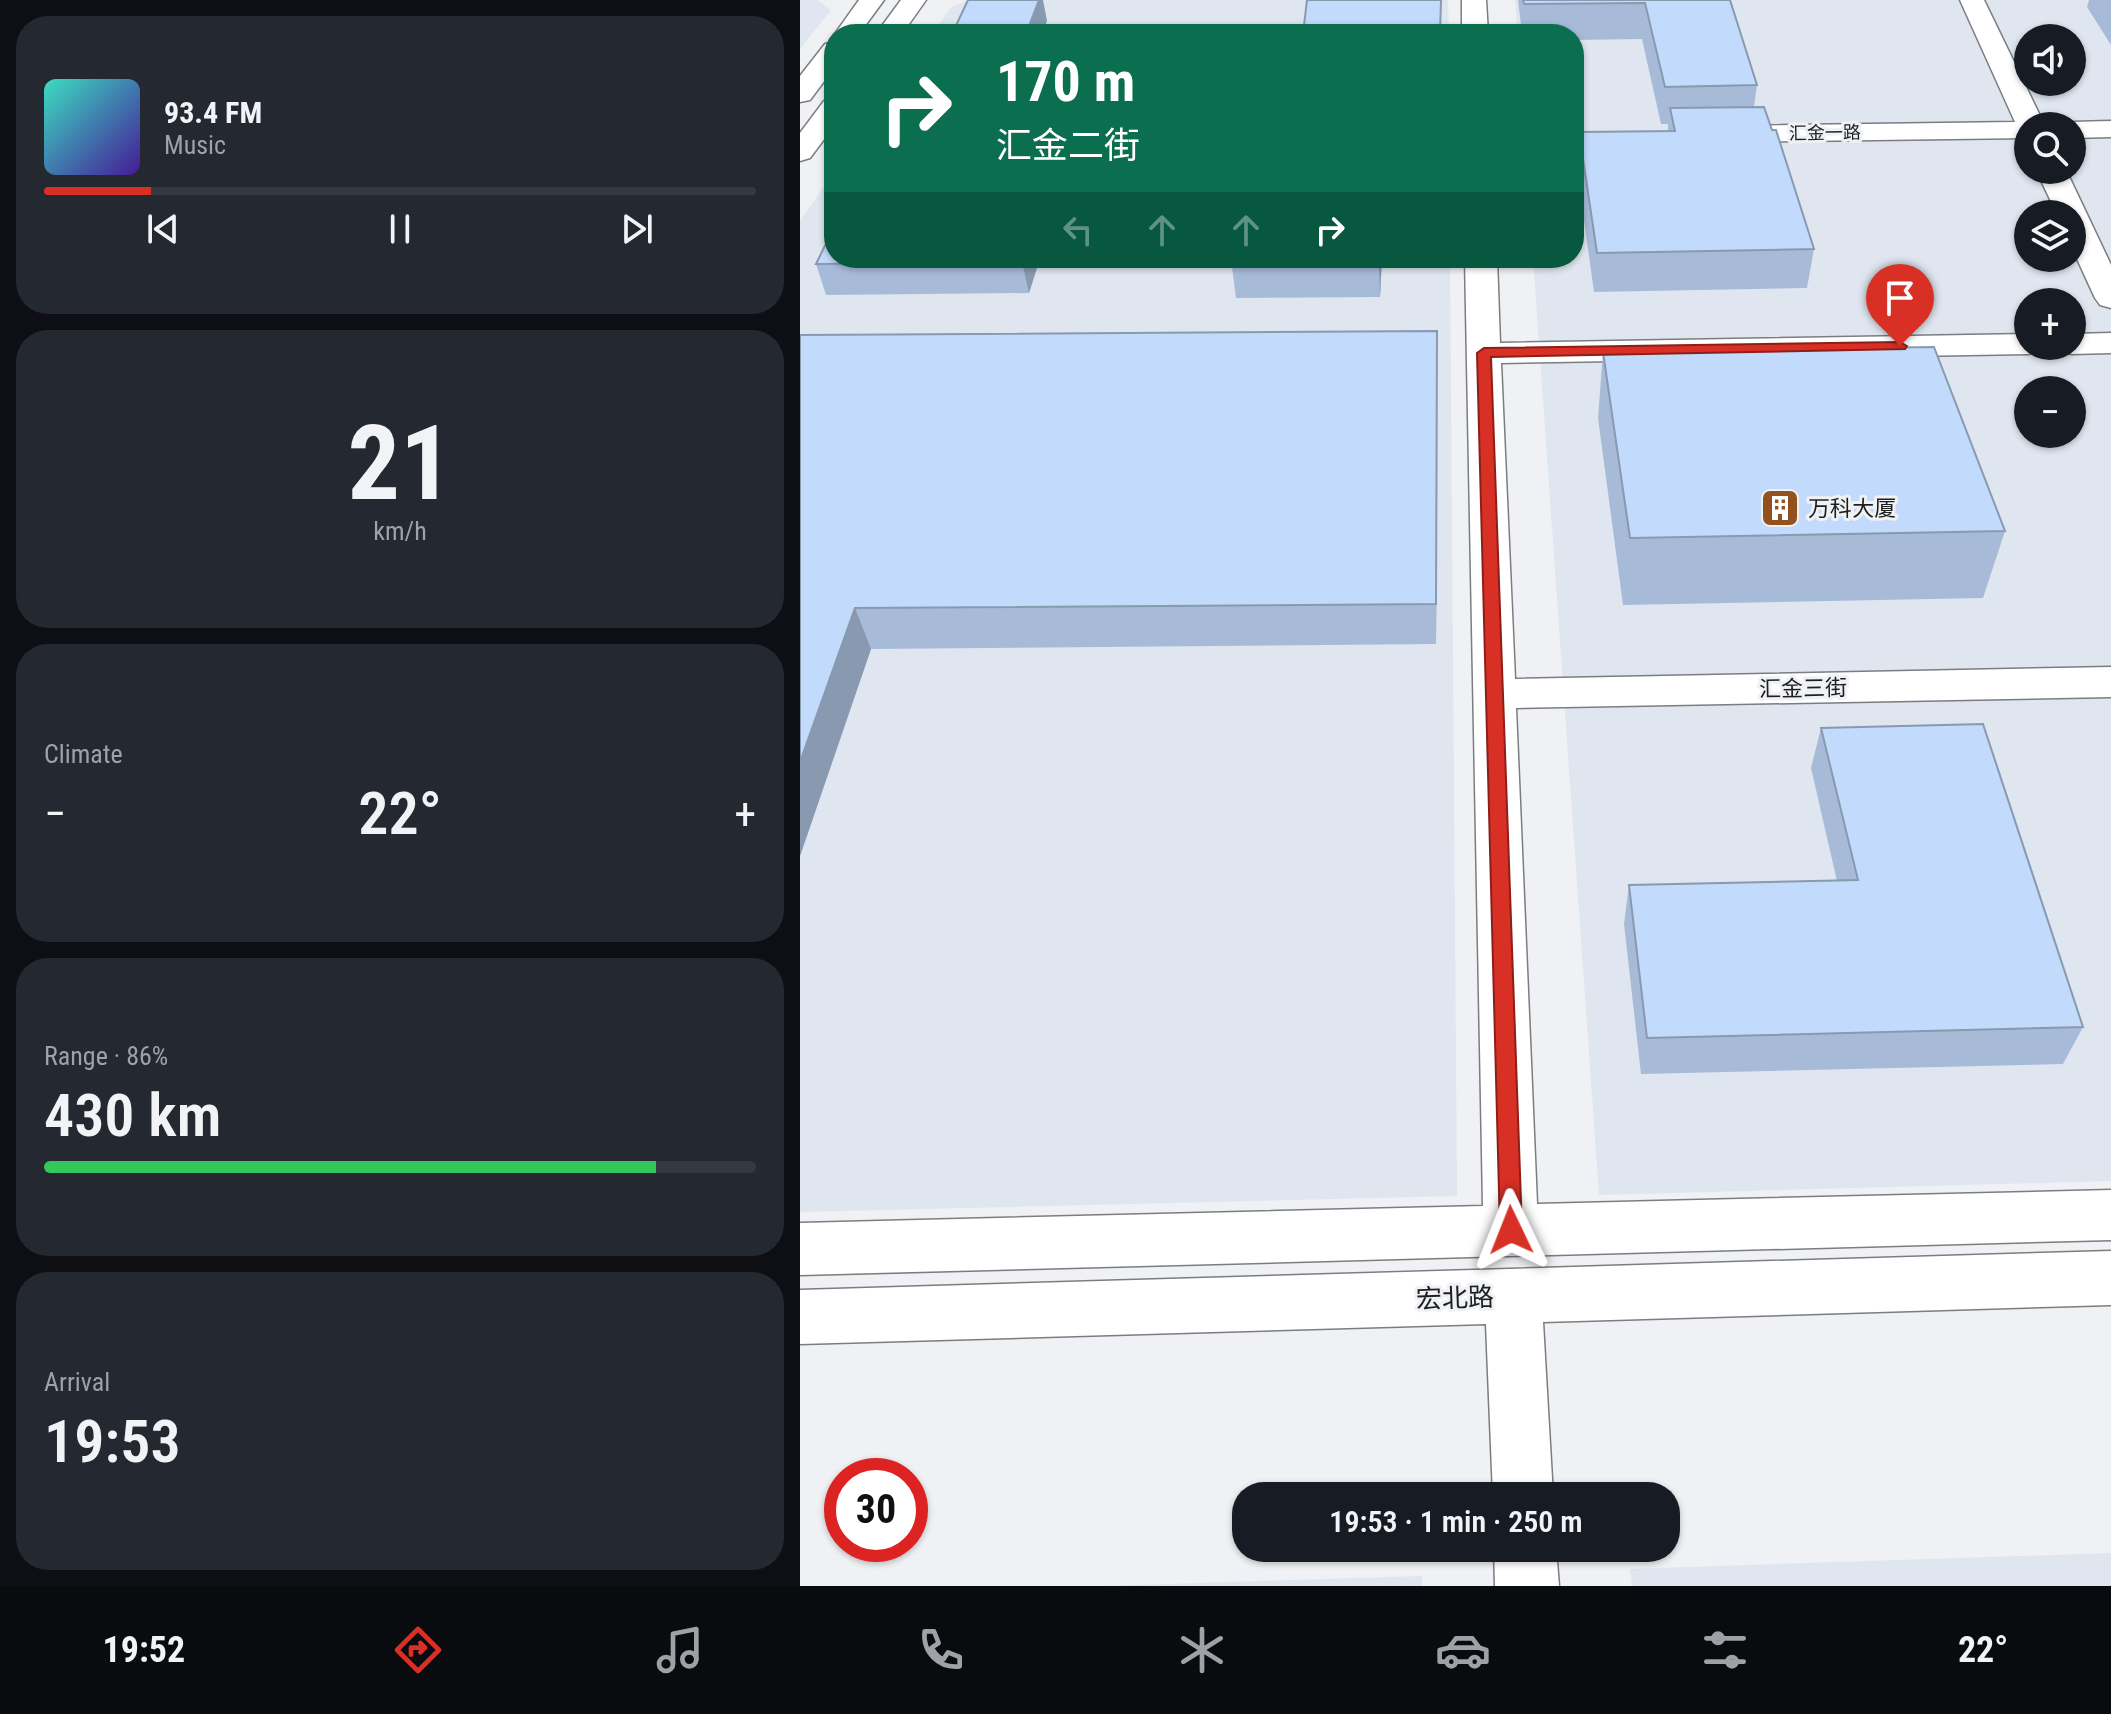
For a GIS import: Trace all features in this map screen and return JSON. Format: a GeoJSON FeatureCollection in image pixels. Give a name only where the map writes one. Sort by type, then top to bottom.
{"type":"FeatureCollection","features":[{"type":"Feature","properties":{"kind":"street"},"geometry":{"type":"LineString","coordinates":[[854,24],[872,0]]}},
{"type":"Feature","properties":{"kind":"street"},"geometry":{"type":"LineString","coordinates":[[896,24],[914,0]]}},
{"type":"Feature","properties":{"kind":"street"},"geometry":{"type":"LineString","coordinates":[[1474,0],[1475,24]]}},
{"type":"Feature","properties":{"kind":"street"},"geometry":{"type":"LineString","coordinates":[[1972,0],[2022,112]]}},
{"type":"Feature","properties":{"kind":"street"},"geometry":{"type":"LineString","coordinates":[[800,94],[824,63]]}},
{"type":"Feature","properties":{"kind":"street"},"geometry":{"type":"LineString","coordinates":[[800,152],[824,120]]}},
{"type":"Feature","properties":{"kind":"street","name":"汇金一路"},"geometry":{"type":"LineString","coordinates":[[1684,135],[2014,128]]}},
{"type":"Feature","properties":{"kind":"street"},"geometry":{"type":"LineString","coordinates":[[2086,130],[2111,129]]}},
{"type":"Feature","properties":{"kind":"street"},"geometry":{"type":"LineString","coordinates":[[2086,244],[2111,298]]}},
{"type":"Feature","properties":{"kind":"street"},"geometry":{"type":"LineString","coordinates":[[1481,268],[1511,1230]]}},
{"type":"Feature","properties":{"kind":"street"},"geometry":{"type":"LineString","coordinates":[[2086,344],[2111,343]]}},
{"type":"Feature","properties":{"kind":"street"},"geometry":{"type":"LineString","coordinates":[[1484,353],[2014,344]]}},
{"type":"Feature","properties":{"kind":"street","name":"汇金三街"},"geometry":{"type":"LineString","coordinates":[[1495,694],[2111,682]]}},
{"type":"Feature","properties":{"kind":"street"},"geometry":{"type":"LineString","coordinates":[[800,1249],[2111,1215]]}},
{"type":"Feature","properties":{"kind":"street","name":"宏北路"},"geometry":{"type":"LineString","coordinates":[[800,1317],[2111,1278]]}},
{"type":"Feature","properties":{"kind":"street"},"geometry":{"type":"LineString","coordinates":[[1513,1296],[1522,1482]]}},
{"type":"Feature","properties":{"kind":"street"},"geometry":{"type":"LineString","coordinates":[[1526,1562],[1527,1586]]}},
{"type":"Feature","properties":{"kind":"shaded area"},"geometry":{"type":"Polygon","coordinates":[[[800,0],[817,0],[831,10],[800,49],[800,0]]]}},
{"type":"Feature","properties":{"kind":"shaded area"},"geometry":{"type":"Polygon","coordinates":[[[968,0],[1448,0],[1449,24],[939,24],[951,7],[968,0]]]}},
{"type":"Feature","properties":{"kind":"shaded area"},"geometry":{"type":"Polygon","coordinates":[[[1515,0],[2111,0],[2111,1181],[1599,1195],[1534,268],[1584,268],[1584,24],[1517,24],[1515,0]]]}},
{"type":"Feature","properties":{"kind":"shaded area"},"geometry":{"type":"Polygon","coordinates":[[[824,186],[824,268],[1450,268],[1457,1196],[800,1212],[800,221],[824,186]]]}},
{"type":"Feature","properties":{"kind":"shaded area"},"geometry":{"type":"Polygon","coordinates":[[[2111,1553],[2111,1586],[1632,1586],[1630,1569],[2111,1553]]]}},
{"type":"Feature","properties":{"kind":"shaded area"},"geometry":{"type":"Polygon","coordinates":[[[1422,1576],[1422,1586],[1100,1586],[1422,1576]]]}},
{"type":"Feature","properties":{"kind":"building"},"geometry":{"type":"Polygon","coordinates":[[[968,0],[1039,0],[1030,24],[957,24],[968,0]]]}},
{"type":"Feature","properties":{"kind":"building"},"geometry":{"type":"Polygon","coordinates":[[[1307,0],[1441,0],[1440,24],[1304,24],[1307,0]]]}},
{"type":"Feature","properties":{"kind":"building"},"geometry":{"type":"Polygon","coordinates":[[[1523,0],[1730,0],[1757,85],[1665,87],[1645,3],[1524,4],[1523,0]]]}},
{"type":"Feature","properties":{"kind":"building"},"geometry":{"type":"Polygon","coordinates":[[[1764,107],[1772,130],[1776,130],[1814,249],[1597,253],[1584,166],[1584,132],[1675,131],[1670,108],[1764,107]]]}},
{"type":"Feature","properties":{"kind":"building"},"geometry":{"type":"Polygon","coordinates":[[[824,248],[824,264],[816,264],[824,248]]]}},
{"type":"Feature","properties":{"kind":"building"},"geometry":{"type":"Polygon","coordinates":[[[1437,331],[1436,604],[855,608],[800,762],[800,335],[1437,331]]]}},
{"type":"Feature","properties":{"kind":"building"},"geometry":{"type":"Polygon","coordinates":[[[1934,347],[2005,531],[1630,538],[1603,352],[1934,347]]]}},
{"type":"Feature","properties":{"kind":"building"},"geometry":{"type":"Polygon","coordinates":[[[1983,724],[2083,1027],[1647,1038],[1629,885],[1858,880],[1821,728],[1983,724]]]}},
{"type":"Feature","properties":{"kind":"place","name":"万科大厦"},"geometry":{"type":"Point","coordinates":[1780,508]}},
{"type":"Feature","properties":{"kind":"route"},"geometry":{"type":"LineString","coordinates":[[1511,1230],[1484,353],[1900,346]]}}]}
